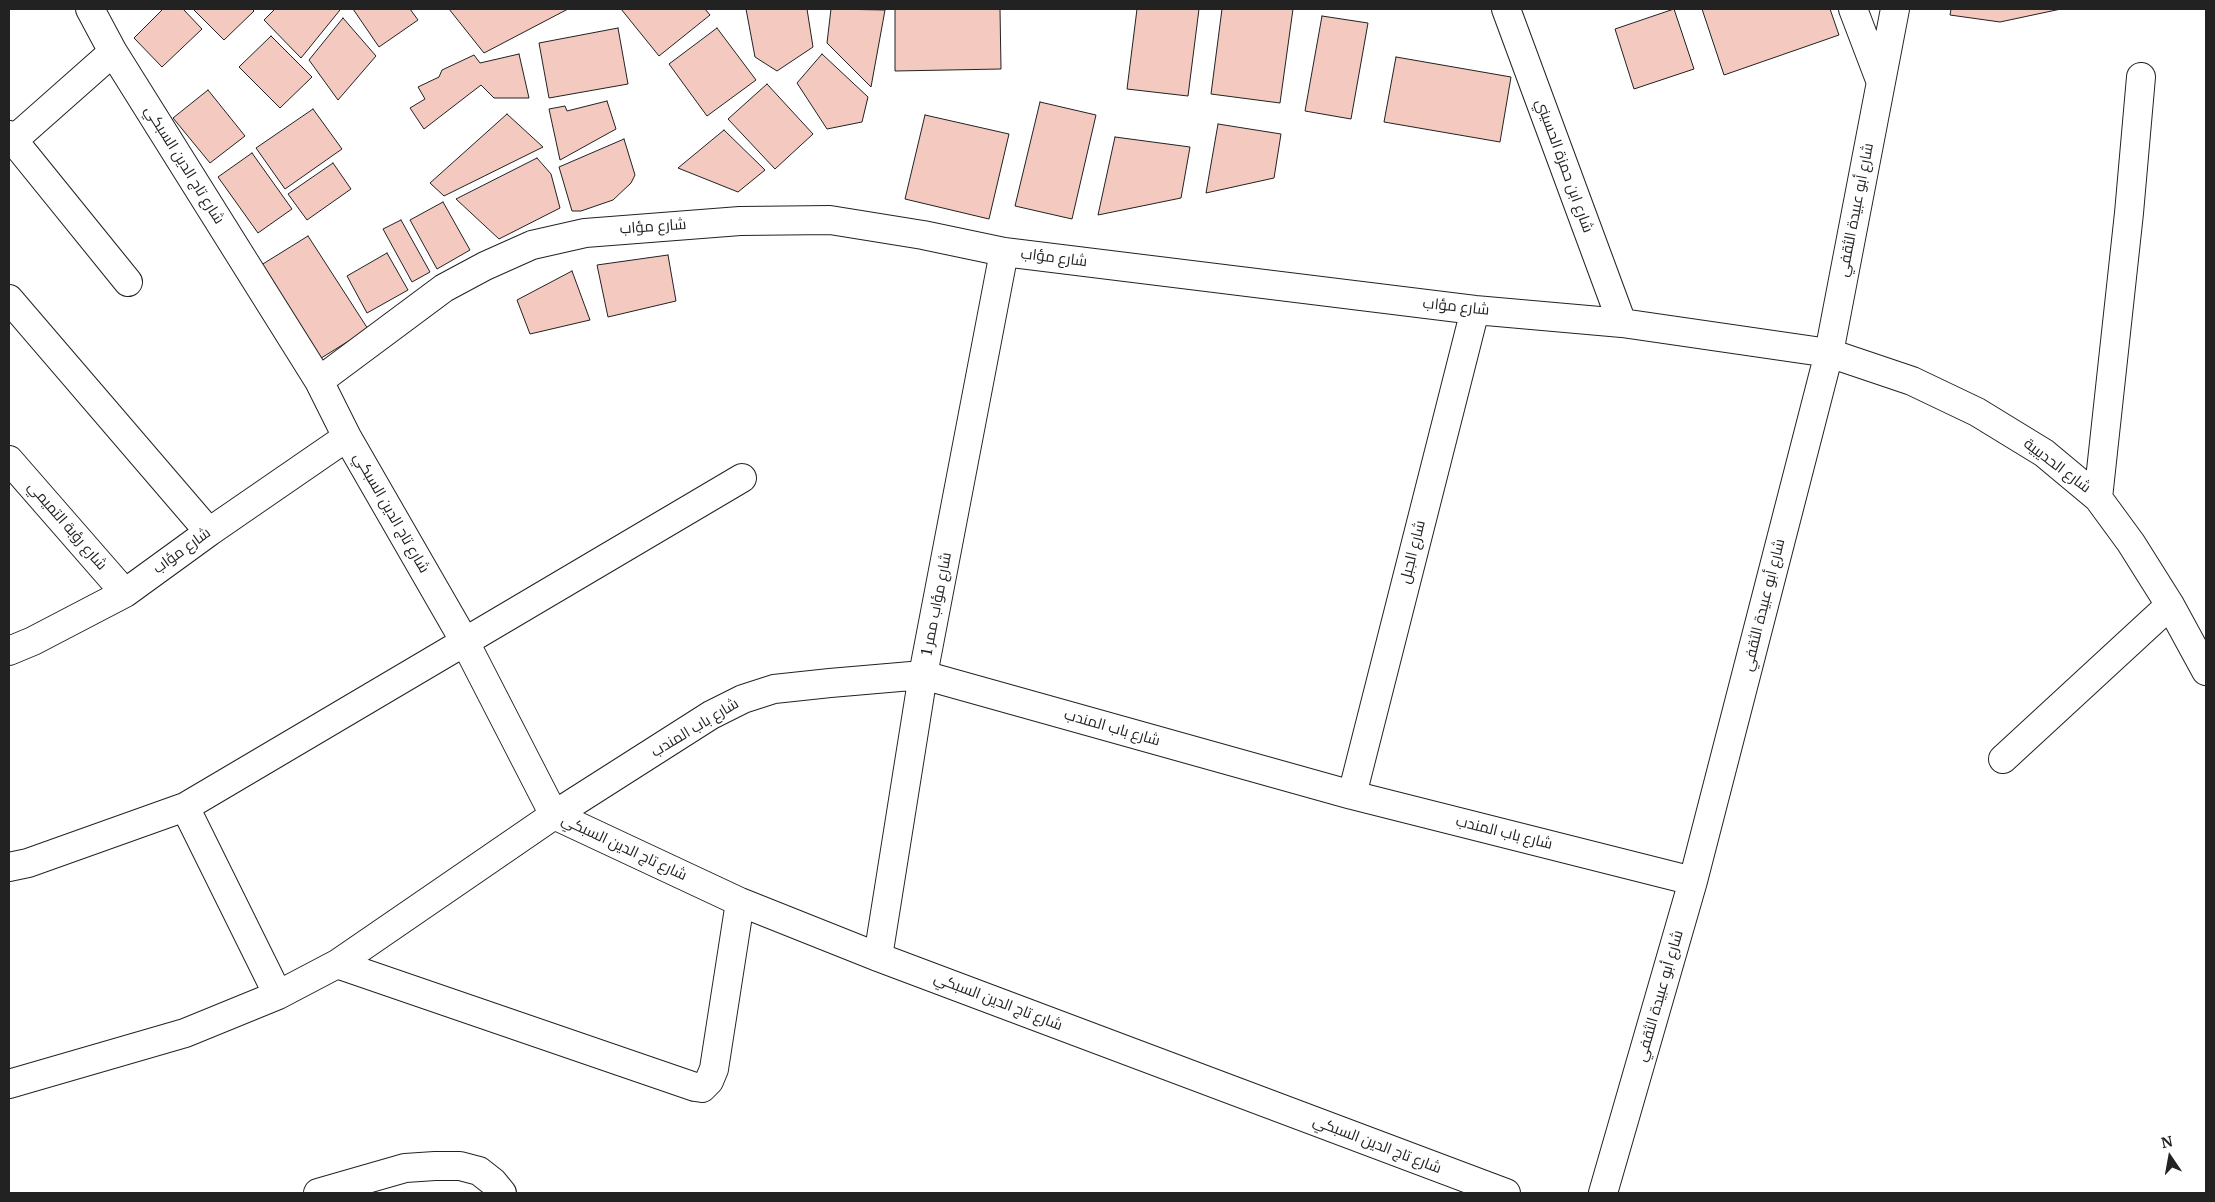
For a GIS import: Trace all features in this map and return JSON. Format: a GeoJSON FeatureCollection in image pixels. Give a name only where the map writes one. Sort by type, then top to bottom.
{"type":"FeatureCollection","features":[{"type":"Feature","properties":{"kind":"street","name":"شارع تاج الدين السبكي"},"geometry":{"type":"LineString","coordinates":[[90,9],[113,52],[319,381],[347,437],[465,642],[554,815],[740,902],[878,957],[1506,1193]]}},
{"type":"Feature","properties":{"kind":"street","name":"شارع ابن حمزة الحسيني"},"geometry":{"type":"LineString","coordinates":[[1506,9],[1622,323]]}},
{"type":"Feature","properties":{"kind":"street"},"geometry":{"type":"LineString","coordinates":[[1853,9],[1880,80]]}},
{"type":"Feature","properties":{"kind":"street","name":"شارع أبو عبيدة الثقفي"},"geometry":{"type":"LineString","coordinates":[[1603,1193],[1693,881],[1829,353],[1895,9]]}},
{"type":"Feature","properties":{"kind":"street"},"geometry":{"type":"LineString","coordinates":[[113,52],[10,140],[128,282]]}},
{"type":"Feature","properties":{"kind":"street"},"geometry":{"type":"LineString","coordinates":[[2098,498],[2130,213],[2141,77]]}},
{"type":"Feature","properties":{"kind":"street","name":"شارع مؤاب"},"geometry":{"type":"LineString","coordinates":[[319,381],[444,288],[485,266],[532,245],[585,233],[740,221],[830,220],[923,235],[1004,252],[1475,310],[1622,323],[1829,353]]}},
{"type":"Feature","properties":{"kind":"street","name":"شارع مؤاب ممر 1"},"geometry":{"type":"LineString","coordinates":[[878,957],[923,676],[1004,252]]}},
{"type":"Feature","properties":{"kind":"street"},"geometry":{"type":"LineString","coordinates":[[9,299],[209,532]]}},
{"type":"Feature","properties":{"kind":"street","name":"شارع الجبل"},"geometry":{"type":"LineString","coordinates":[[1352,795],[1475,310]]}},
{"type":"Feature","properties":{"kind":"street","name":"شارع الحديبية"},"geometry":{"type":"LineString","coordinates":[[1829,353],[1912,381],[1977,412],[2044,453],[2098,498],[2131,543],[2170,605],[2206,671]]}},
{"type":"Feature","properties":{"kind":"street","name":"شارع مؤاب"},"geometry":{"type":"LineString","coordinates":[[9,651],[33,641],[125,593],[209,532],[347,437]]}},
{"type":"Feature","properties":{"kind":"street","name":"شارع رؤبة التميمي"},"geometry":{"type":"LineString","coordinates":[[9,460],[125,593]]}},
{"type":"Feature","properties":{"kind":"street"},"geometry":{"type":"LineString","coordinates":[[9,867],[28,863],[185,807],[742,478]]}},
{"type":"Feature","properties":{"kind":"street"},"geometry":{"type":"LineString","coordinates":[[2003,759],[2170,605]]}},
{"type":"Feature","properties":{"kind":"street","name":"شارع باب المندب"},"geometry":{"type":"LineString","coordinates":[[9,1084],[185,1033],[278,995],[337,964],[554,815],[712,715],[743,699],[774,689],[830,682],[923,676],[1352,795],[1693,881]]}},
{"type":"Feature","properties":{"kind":"street"},"geometry":{"type":"LineString","coordinates":[[185,807],[278,995]]}},
{"type":"Feature","properties":{"kind":"street"},"geometry":{"type":"LineString","coordinates":[[337,964],[695,1088],[702,1088],[709,1081],[714,1069],[740,902]]}},
{"type":"Feature","properties":{"kind":"street"},"geometry":{"type":"LineString","coordinates":[[318,1193],[405,1168],[460,1166],[479,1172],[493,1182],[502,1193]]}},
{"type":"Feature","properties":{"kind":"building"},"geometry":{"type":"Polygon","coordinates":[[[163,9],[183,9],[202,29],[162,67],[134,38],[163,9]]]}},
{"type":"Feature","properties":{"kind":"building"},"geometry":{"type":"Polygon","coordinates":[[[193,9],[252,9],[254,11],[224,40],[193,9]]]}},
{"type":"Feature","properties":{"kind":"building"},"geometry":{"type":"Polygon","coordinates":[[[275,9],[340,10],[301,58],[264,20],[275,9]]]}},
{"type":"Feature","properties":{"kind":"building"},"geometry":{"type":"Polygon","coordinates":[[[353,9],[410,9],[418,20],[379,47],[353,9]]]}},
{"type":"Feature","properties":{"kind":"building"},"geometry":{"type":"Polygon","coordinates":[[[449,9],[568,9],[484,53],[449,9]]]}},
{"type":"Feature","properties":{"kind":"building"},"geometry":{"type":"Polygon","coordinates":[[[621,9],[705,9],[710,15],[659,56],[621,9]]]}},
{"type":"Feature","properties":{"kind":"building"},"geometry":{"type":"Polygon","coordinates":[[[746,9],[807,9],[813,47],[777,71],[755,57],[746,9]]]}},
{"type":"Feature","properties":{"kind":"building"},"geometry":{"type":"Polygon","coordinates":[[[831,9],[885,10],[871,87],[827,43],[831,9]]]}},
{"type":"Feature","properties":{"kind":"building"},"geometry":{"type":"Polygon","coordinates":[[[895,9],[1000,9],[1001,69],[895,71],[895,9]]]}},
{"type":"Feature","properties":{"kind":"building"},"geometry":{"type":"Polygon","coordinates":[[[1137,9],[1199,9],[1188,96],[1127,89],[1137,9]]]}},
{"type":"Feature","properties":{"kind":"building"},"geometry":{"type":"Polygon","coordinates":[[[1222,9],[1293,9],[1280,103],[1211,94],[1222,9]]]}},
{"type":"Feature","properties":{"kind":"building"},"geometry":{"type":"Polygon","coordinates":[[[1674,9],[1694,69],[1634,89],[1615,29],[1674,9]]]}},
{"type":"Feature","properties":{"kind":"building"},"geometry":{"type":"Polygon","coordinates":[[[1702,9],[1830,9],[1839,35],[1724,75],[1702,9]]]}},
{"type":"Feature","properties":{"kind":"building"},"geometry":{"type":"Polygon","coordinates":[[[1951,9],[2061,9],[2000,22],[1950,15],[1951,9]]]}},
{"type":"Feature","properties":{"kind":"building"},"geometry":{"type":"Polygon","coordinates":[[[1322,16],[1368,23],[1351,119],[1305,111],[1322,16]]]}},
{"type":"Feature","properties":{"kind":"building"},"geometry":{"type":"Polygon","coordinates":[[[343,18],[376,56],[338,100],[309,60],[343,18]]]}},
{"type":"Feature","properties":{"kind":"building"},"geometry":{"type":"Polygon","coordinates":[[[618,28],[628,84],[549,98],[539,43],[618,28]]]}},
{"type":"Feature","properties":{"kind":"building"},"geometry":{"type":"Polygon","coordinates":[[[717,28],[756,80],[707,116],[669,64],[717,28]]]}},
{"type":"Feature","properties":{"kind":"building"},"geometry":{"type":"Polygon","coordinates":[[[271,36],[312,77],[280,108],[239,67],[271,36]]]}},
{"type":"Feature","properties":{"kind":"building"},"geometry":{"type":"Polygon","coordinates":[[[519,54],[529,98],[494,98],[481,85],[424,129],[410,108],[425,99],[418,87],[439,77],[442,70],[474,55],[480,63],[519,54]]]}},
{"type":"Feature","properties":{"kind":"building"},"geometry":{"type":"Polygon","coordinates":[[[822,54],[868,97],[862,122],[827,129],[797,83],[822,54]]]}},
{"type":"Feature","properties":{"kind":"building"},"geometry":{"type":"Polygon","coordinates":[[[1396,57],[1511,77],[1500,142],[1384,122],[1396,57]]]}},
{"type":"Feature","properties":{"kind":"building"},"geometry":{"type":"Polygon","coordinates":[[[767,84],[813,134],[775,169],[728,119],[767,84]]]}},
{"type":"Feature","properties":{"kind":"building"},"geometry":{"type":"Polygon","coordinates":[[[208,90],[245,136],[210,163],[173,118],[208,90]]]}},
{"type":"Feature","properties":{"kind":"building"},"geometry":{"type":"Polygon","coordinates":[[[607,101],[616,129],[560,160],[549,109],[565,106],[567,111],[607,101]]]}},
{"type":"Feature","properties":{"kind":"building"},"geometry":{"type":"Polygon","coordinates":[[[1040,102],[1096,115],[1072,219],[1015,206],[1040,102]]]}},
{"type":"Feature","properties":{"kind":"building"},"geometry":{"type":"Polygon","coordinates":[[[313,109],[342,149],[285,189],[256,148],[313,109]]]}},
{"type":"Feature","properties":{"kind":"building"},"geometry":{"type":"Polygon","coordinates":[[[507,114],[543,147],[444,196],[430,183],[507,114]]]}},
{"type":"Feature","properties":{"kind":"building"},"geometry":{"type":"Polygon","coordinates":[[[925,115],[1009,134],[989,219],[905,199],[925,115]]]}},
{"type":"Feature","properties":{"kind":"building"},"geometry":{"type":"Polygon","coordinates":[[[1218,124],[1281,134],[1274,178],[1206,193],[1218,124]]]}},
{"type":"Feature","properties":{"kind":"building"},"geometry":{"type":"Polygon","coordinates":[[[724,130],[765,170],[738,192],[678,168],[724,130]]]}},
{"type":"Feature","properties":{"kind":"building"},"geometry":{"type":"Polygon","coordinates":[[[1115,137],[1190,147],[1181,198],[1098,215],[1115,137]]]}},
{"type":"Feature","properties":{"kind":"building"},"geometry":{"type":"Polygon","coordinates":[[[624,139],[635,175],[631,183],[613,200],[581,211],[572,211],[559,167],[624,139]]]}},
{"type":"Feature","properties":{"kind":"building"},"geometry":{"type":"Polygon","coordinates":[[[252,153],[292,209],[258,233],[218,177],[252,153]]]}},
{"type":"Feature","properties":{"kind":"building"},"geometry":{"type":"Polygon","coordinates":[[[537,158],[551,174],[560,208],[499,239],[456,199],[537,158]]]}},
{"type":"Feature","properties":{"kind":"building"},"geometry":{"type":"Polygon","coordinates":[[[333,163],[351,189],[307,220],[288,194],[333,163]]]}},
{"type":"Feature","properties":{"kind":"building"},"geometry":{"type":"Polygon","coordinates":[[[443,202],[470,250],[437,269],[410,220],[443,202]]]}},
{"type":"Feature","properties":{"kind":"building"},"geometry":{"type":"Polygon","coordinates":[[[401,220],[430,272],[412,282],[383,229],[401,220]]]}},
{"type":"Feature","properties":{"kind":"building"},"geometry":{"type":"Polygon","coordinates":[[[308,236],[368,329],[318,360],[258,267],[308,236]]]}},
{"type":"Feature","properties":{"kind":"building"},"geometry":{"type":"Polygon","coordinates":[[[387,253],[408,290],[367,313],[347,276],[387,253]]]}},
{"type":"Feature","properties":{"kind":"building"},"geometry":{"type":"Polygon","coordinates":[[[668,255],[676,301],[608,317],[597,265],[668,255]]]}},
{"type":"Feature","properties":{"kind":"building"},"geometry":{"type":"Polygon","coordinates":[[[572,271],[590,320],[530,334],[517,300],[572,271]]]}}]}
